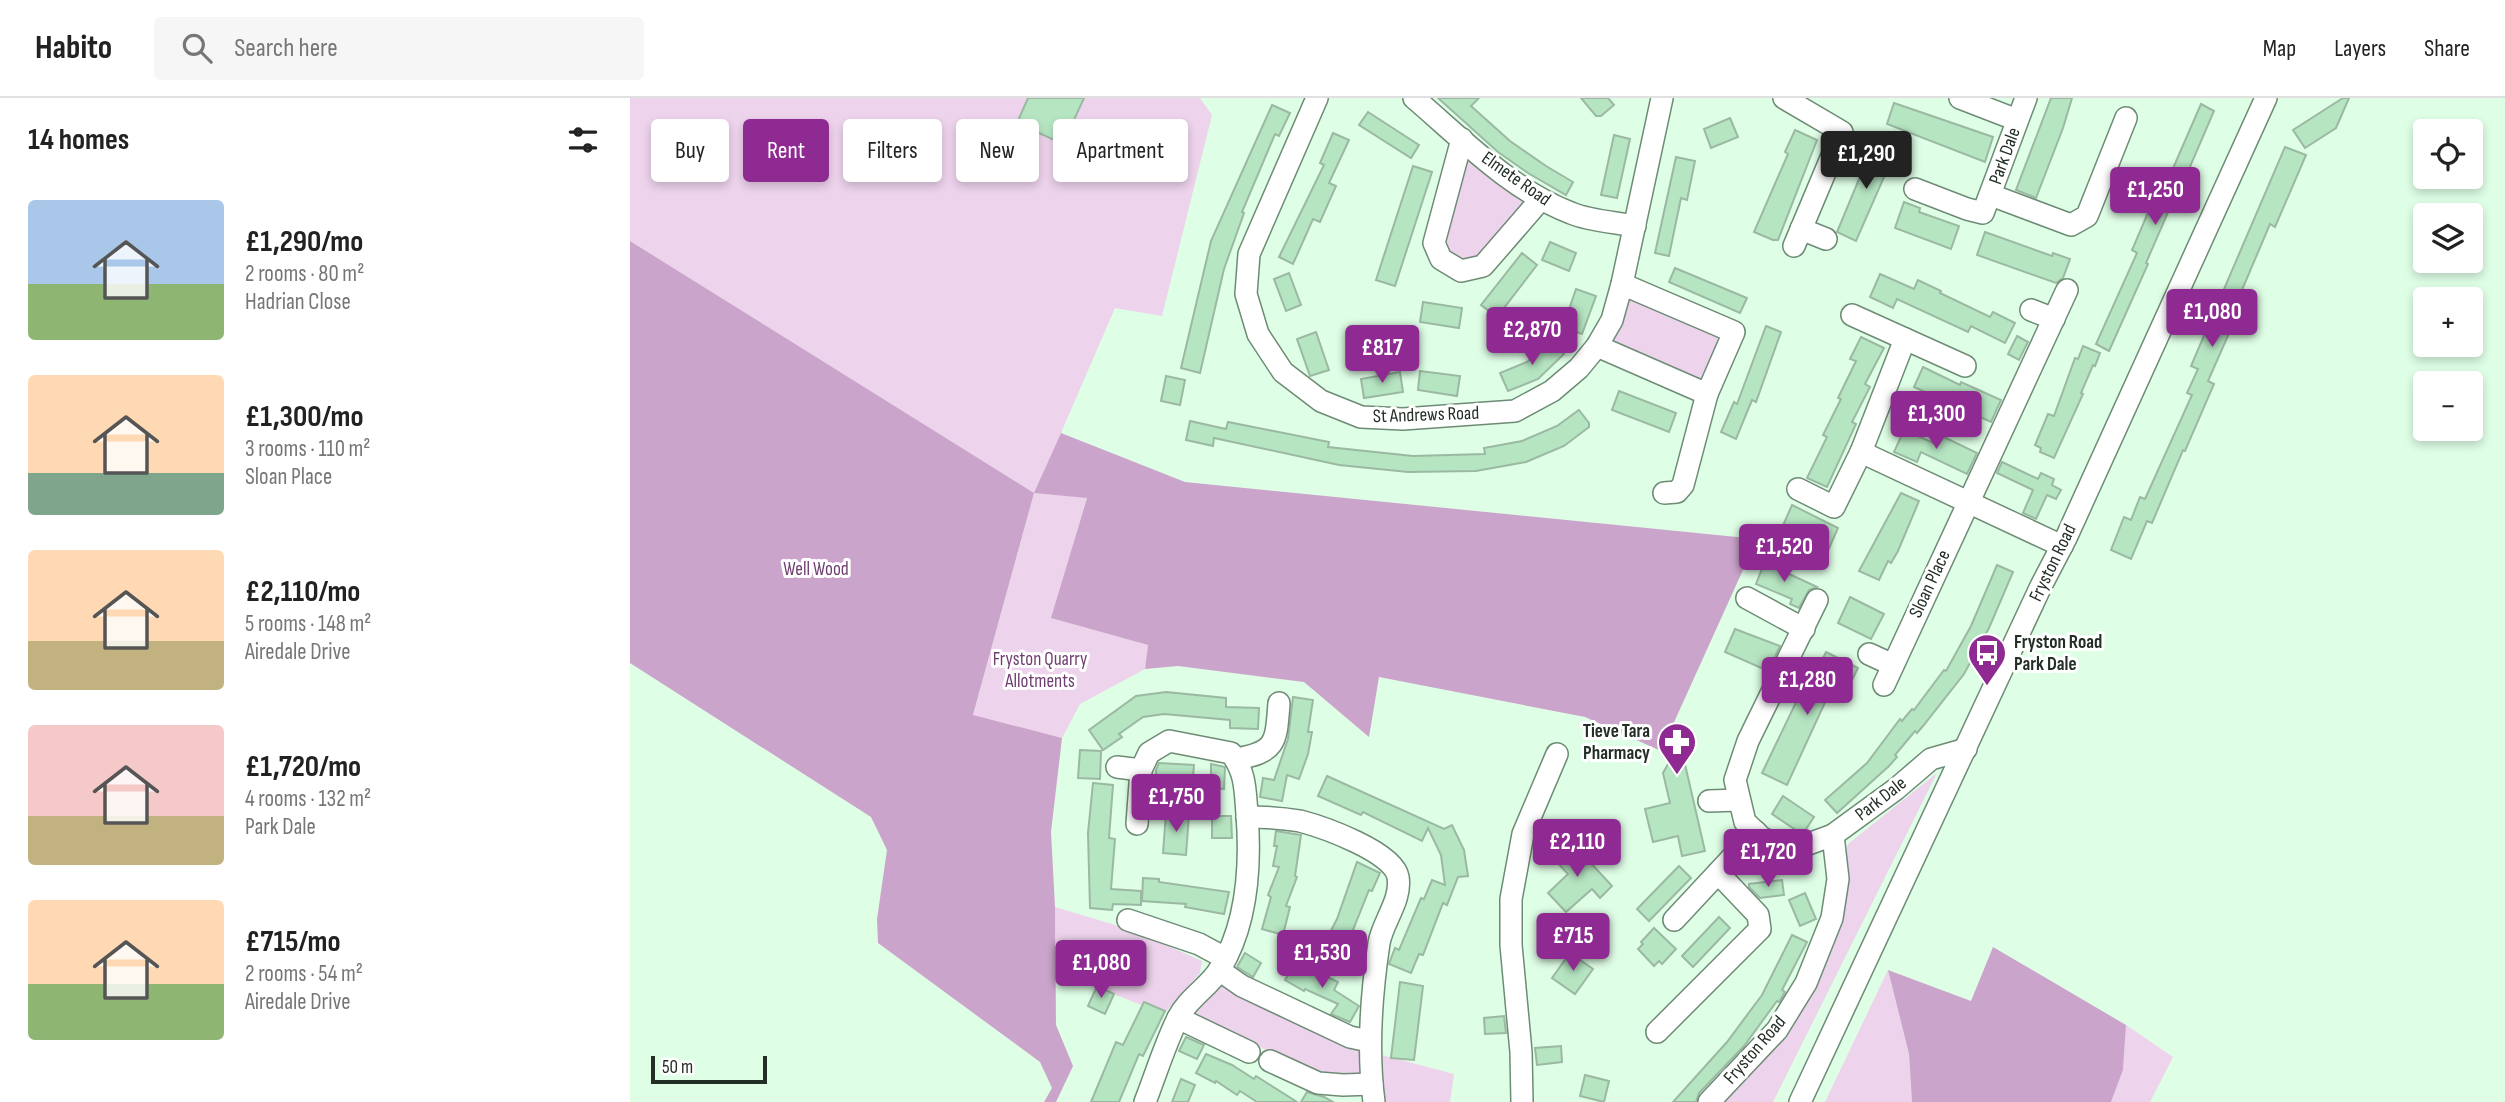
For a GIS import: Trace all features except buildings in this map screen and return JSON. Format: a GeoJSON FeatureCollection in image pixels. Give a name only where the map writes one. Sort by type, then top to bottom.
{"type":"FeatureCollection","features":[{"type":"Feature","properties":{"kind":"street","name":"St Andrews Road"},"geometry":{"type":"LineString","coordinates":[[1317,98],[1249,254],[1246,294],[1258,334],[1283,372],[1321,401],[1361,416],[1403,419],[1515,411],[1552,391],[1579,368],[1597,346],[1612,320],[1622,284],[1662,98]]}},
{"type":"Feature","properties":{"kind":"street","name":"Elmete Road"},"geometry":{"type":"LineString","coordinates":[[1414,98],[1514,181],[1541,199],[1573,214],[1635,226]]}},
{"type":"Feature","properties":{"kind":"street"},"geometry":{"type":"LineString","coordinates":[[1784,98],[1842,132],[1798,237],[1826,239]]}},
{"type":"Feature","properties":{"kind":"street"},"geometry":{"type":"LineString","coordinates":[[1960,98],[2017,120]]}},
{"type":"Feature","properties":{"kind":"street","name":"Park Dale"},"geometry":{"type":"LineString","coordinates":[[1987,204],[2026,98]]}},
{"type":"Feature","properties":{"kind":"street","name":"Fryston Road"},"geometry":{"type":"LineString","coordinates":[[1800,1102],[2062,546],[2266,98]]}},
{"type":"Feature","properties":{"kind":"street"},"geometry":{"type":"LineString","coordinates":[[1915,189],[1967,209],[1987,204],[2071,225],[2087,216],[2126,118]]}},
{"type":"Feature","properties":{"kind":"street"},"geometry":{"type":"LineString","coordinates":[[1462,139],[1434,243],[1441,258],[1461,271],[1483,266],[1541,199]]}},
{"type":"Feature","properties":{"kind":"street"},"geometry":{"type":"LineString","coordinates":[[1622,284],[1734,332],[1707,394],[1683,485],[1677,492],[1664,493]]}},
{"type":"Feature","properties":{"kind":"street","name":"Sloan Place"},"geometry":{"type":"LineString","coordinates":[[1884,685],[2067,290]]}},
{"type":"Feature","properties":{"kind":"street"},"geometry":{"type":"LineString","coordinates":[[2031,310],[2054,319]]}},
{"type":"Feature","properties":{"kind":"street"},"geometry":{"type":"LineString","coordinates":[[1852,315],[1965,366]]}},
{"type":"Feature","properties":{"kind":"street"},"geometry":{"type":"LineString","coordinates":[[1798,489],[1834,507],[1861,453],[1905,339]]}},
{"type":"Feature","properties":{"kind":"street"},"geometry":{"type":"LineString","coordinates":[[1597,346],[1707,394]]}},
{"type":"Feature","properties":{"kind":"street"},"geometry":{"type":"LineString","coordinates":[[1861,453],[2062,546]]}},
{"type":"Feature","properties":{"kind":"street"},"geometry":{"type":"LineString","coordinates":[[1747,598],[1804,629]]}},
{"type":"Feature","properties":{"kind":"street"},"geometry":{"type":"LineString","coordinates":[[1674,920],[1756,832],[1745,822],[1735,780],[1748,741],[1817,600]]}},
{"type":"Feature","properties":{"kind":"street"},"geometry":{"type":"LineString","coordinates":[[1869,654],[1893,665]]}},
{"type":"Feature","properties":{"kind":"street"},"geometry":{"type":"LineString","coordinates":[[1236,760],[1266,752],[1271,746],[1277,729],[1279,703]]}},
{"type":"Feature","properties":{"kind":"street"},"geometry":{"type":"LineString","coordinates":[[1137,824],[1141,770],[1149,753],[1169,741],[1231,753],[1242,768],[1250,862],[1244,904],[1236,933],[1222,964],[1186,1004],[1178,1018],[1145,1102]]}},
{"type":"Feature","properties":{"kind":"street","name":"Park Dale"},"geometry":{"type":"LineString","coordinates":[[1756,832],[1762,838],[1779,845],[1804,846],[1833,835],[1896,789],[1931,759],[1966,749]]}},
{"type":"Feature","properties":{"kind":"street"},"geometry":{"type":"LineString","coordinates":[[1522,1102],[1521,1052],[1511,945],[1511,899],[1523,834],[1557,754]]}},
{"type":"Feature","properties":{"kind":"street"},"geometry":{"type":"LineString","coordinates":[[1117,767],[1141,770]]}},
{"type":"Feature","properties":{"kind":"street"},"geometry":{"type":"LineString","coordinates":[[1709,801],[1739,800]]}},
{"type":"Feature","properties":{"kind":"street"},"geometry":{"type":"LineString","coordinates":[[1247,817],[1302,822],[1345,838],[1373,849],[1391,862],[1398,874],[1398,889],[1380,939],[1369,1041],[1373,1093],[1343,1085],[1318,1083],[1270,1061]]}},
{"type":"Feature","properties":{"kind":"street","name":"Fryston Road"},"geometry":{"type":"LineString","coordinates":[[1709,1102],[1777,1030],[1806,983],[1832,918],[1838,879],[1833,835]]}},
{"type":"Feature","properties":{"kind":"street"},"geometry":{"type":"LineString","coordinates":[[1657,1032],[1760,929],[1758,915],[1718,873]]}},
{"type":"Feature","properties":{"kind":"street"},"geometry":{"type":"LineString","coordinates":[[1128,920],[1199,944],[1242,986],[1350,1037],[1369,1041]]}},
{"type":"Feature","properties":{"kind":"street"},"geometry":{"type":"LineString","coordinates":[[1178,1018],[1249,1052]]}},
{"type":"Feature","properties":{"kind":"green space","name":"Fryston Quarry Allotments"},"geometry":{"type":"Polygon","coordinates":[[[630,98],[1200,98],[1212,115],[1162,316],[1115,308],[1035,493],[1087,497],[1052,618],[1148,645],[1145,669],[1080,704],[1062,738],[973,716],[1034,493],[630,241],[630,98]]]}},
{"type":"Feature","properties":{"kind":"green space"},"geometry":{"type":"Polygon","coordinates":[[[1462,139],[1541,199],[1483,266],[1441,259],[1462,139]]]}},
{"type":"Feature","properties":{"kind":"green space","name":"Well Wood"},"geometry":{"type":"Polygon","coordinates":[[[630,241],[1034,493],[973,715],[1062,738],[1051,832],[1056,1025],[1073,1066],[1056,1102],[1044,1102],[1052,1088],[1040,1062],[878,943],[877,919],[887,850],[871,817],[630,663],[630,241]]]}},
{"type":"Feature","properties":{"kind":"green space"},"geometry":{"type":"Polygon","coordinates":[[[1622,284],[1734,332],[1707,394],[1597,346],[1622,284]]]}},
{"type":"Feature","properties":{"kind":"green space"},"geometry":{"type":"Polygon","coordinates":[[[1061,433],[1185,482],[1757,539],[1661,751],[1585,717],[1379,677],[1369,737],[1304,682],[1178,666],[1145,669],[1148,645],[1051,618],[1087,498],[1034,493],[1061,433]]]}},
{"type":"Feature","properties":{"kind":"green space"},"geometry":{"type":"Polygon","coordinates":[[[1937,773],[1773,1102],[1709,1102],[1777,1030],[1838,879],[1848,844],[1937,773]]]}},
{"type":"Feature","properties":{"kind":"green space"},"geometry":{"type":"Polygon","coordinates":[[[1055,907],[1132,930],[1202,961],[1200,973],[1164,1014],[1056,971],[1055,907]]]}},
{"type":"Feature","properties":{"kind":"green space"},"geometry":{"type":"Polygon","coordinates":[[[1993,947],[2126,1025],[2123,1070],[2111,1102],[1912,1102],[1909,1054],[1888,970],[1971,1001],[1993,947]]]}},
{"type":"Feature","properties":{"kind":"green space"},"geometry":{"type":"Polygon","coordinates":[[[1888,970],[1909,1054],[1912,1102],[1825,1102],[1888,970]]]}},
{"type":"Feature","properties":{"kind":"green space"},"geometry":{"type":"Polygon","coordinates":[[[1218,983],[1359,1047],[1361,1078],[1324,1077],[1190,1014],[1218,983]]]}},
{"type":"Feature","properties":{"kind":"green space"},"geometry":{"type":"Polygon","coordinates":[[[2126,1025],[2173,1057],[2150,1102],[2111,1102],[2123,1070],[2126,1025]]]}},
{"type":"Feature","properties":{"kind":"green space"},"geometry":{"type":"Polygon","coordinates":[[[1378,1054],[1454,1074],[1450,1102],[1383,1102],[1378,1054]]]}},
{"type":"Feature","properties":{"kind":"place","name":"Fryston Road Park Dale"},"geometry":{"type":"Point","coordinates":[1987,687]}},
{"type":"Feature","properties":{"kind":"place","name":"Tieve Tara Pharmacy"},"geometry":{"type":"Point","coordinates":[1677,776]}}]}
